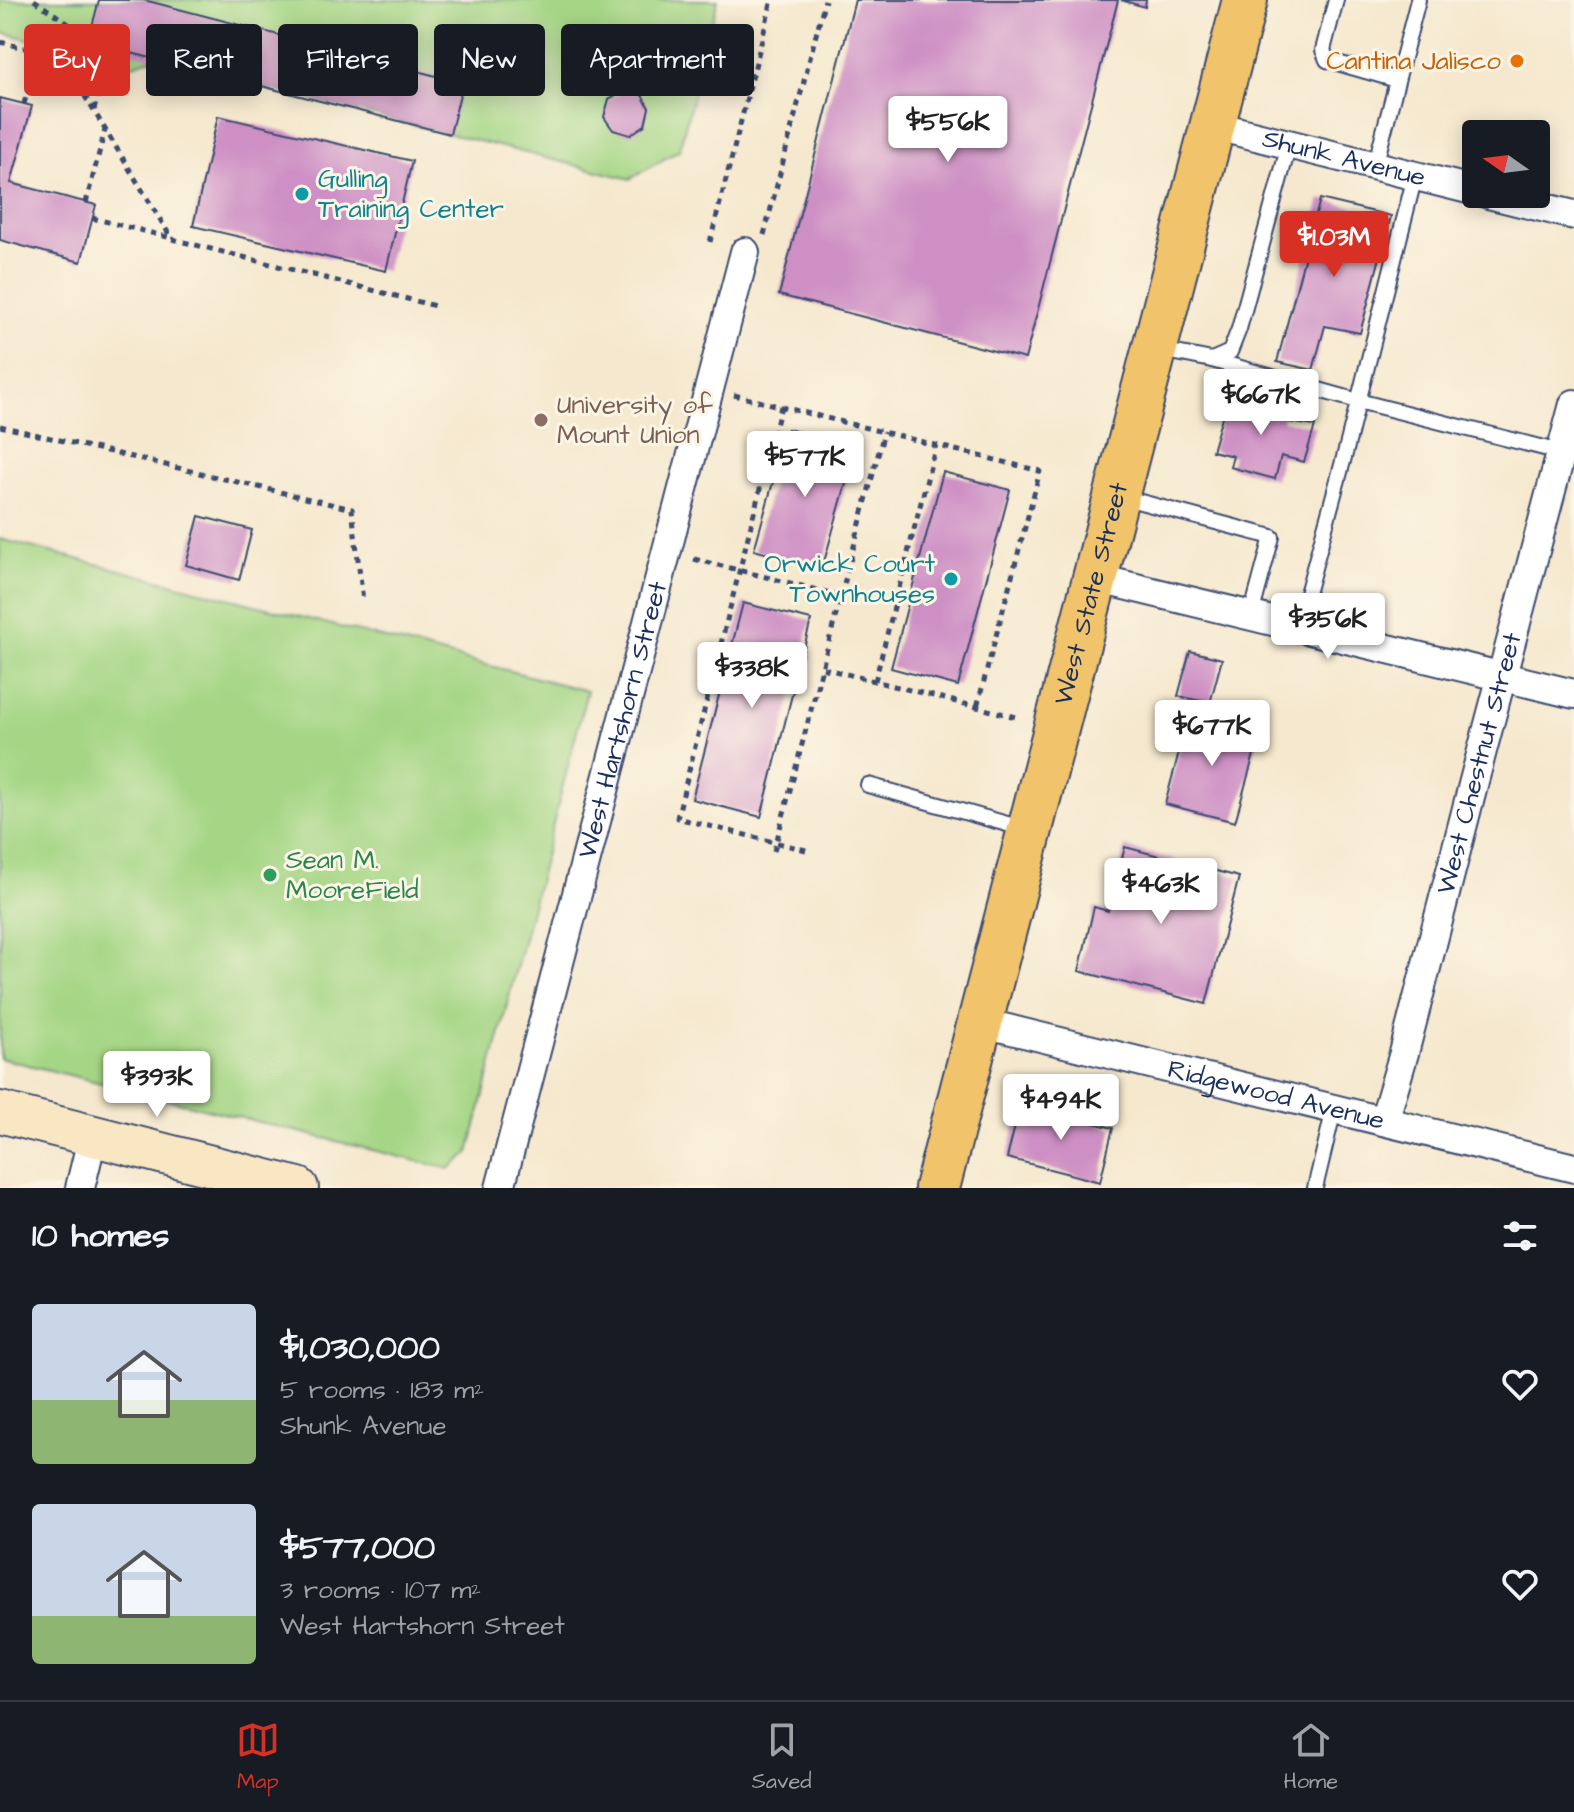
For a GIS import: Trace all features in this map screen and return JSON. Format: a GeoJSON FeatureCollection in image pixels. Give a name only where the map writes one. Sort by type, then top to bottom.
{"type":"FeatureCollection","features":[{"type":"Feature","properties":{"kind":"highway","name":"West State Street"},"geometry":{"type":"LineString","coordinates":[[937,1188],[1245,0]]}},
{"type":"Feature","properties":{"kind":"street","name":"Shunk Avenue"},"geometry":{"type":"LineString","coordinates":[[1212,125],[1462,188]]}},
{"type":"Feature","properties":{"kind":"street"},"geometry":{"type":"LineString","coordinates":[[1545,208],[1574,215]]}},
{"type":"Feature","properties":{"kind":"street","name":"West Hartshorn Street"},"geometry":{"type":"LineString","coordinates":[[500,1188],[745,252]]}},
{"type":"Feature","properties":{"kind":"street","name":"West Chestnut Street"},"geometry":{"type":"LineString","coordinates":[[1384,1121],[1502,676],[1568,454],[1574,404]]}},
{"type":"Feature","properties":{"kind":"street"},"geometry":{"type":"LineString","coordinates":[[1095,578],[1574,694]]}},
{"type":"Feature","properties":{"kind":"street","name":"Ridgewood Avenue"},"geometry":{"type":"LineString","coordinates":[[979,1022],[1574,1168]]}},
{"type":"Feature","properties":{"kind":"street"},"geometry":{"type":"LineString","coordinates":[[0,1112],[298,1188]]}},
{"type":"Feature","properties":{"kind":"street"},"geometry":{"type":"LineString","coordinates":[[80,1188],[93,1135]]}},
{"type":"Feature","properties":{"kind":"lane"},"geometry":{"type":"LineString","coordinates":[[1336,0],[1323,50],[1327,60],[1397,80]]}},
{"type":"Feature","properties":{"kind":"lane"},"geometry":{"type":"LineString","coordinates":[[1375,166],[1418,0]]}},
{"type":"Feature","properties":{"kind":"lane"},"geometry":{"type":"LineString","coordinates":[[1212,360],[1230,352],[1239,329],[1289,145]]}},
{"type":"Feature","properties":{"kind":"lane"},"geometry":{"type":"LineString","coordinates":[[1298,627],[1415,176]]}},
{"type":"Feature","properties":{"kind":"lane"},"geometry":{"type":"LineString","coordinates":[[1154,349],[1212,360],[1568,454]]}},
{"type":"Feature","properties":{"kind":"lane"},"geometry":{"type":"LineString","coordinates":[[1116,496],[1272,537],[1251,615]]}},
{"type":"Feature","properties":{"kind":"lane"},"geometry":{"type":"LineString","coordinates":[[868,785],[1029,831]]}},
{"type":"Feature","properties":{"kind":"lane"},"geometry":{"type":"LineString","coordinates":[[1315,1188],[1334,1109]]}},
{"type":"Feature","properties":{"kind":"path"},"geometry":{"type":"LineString","coordinates":[[34,0],[69,24]]}},
{"type":"Feature","properties":{"kind":"path"},"geometry":{"type":"LineString","coordinates":[[710,242],[772,0]]}},
{"type":"Feature","properties":{"kind":"path"},"geometry":{"type":"LineString","coordinates":[[745,252],[763,235],[825,0]]}},
{"type":"Feature","properties":{"kind":"path"},"geometry":{"type":"LineString","coordinates":[[0,42],[24,48]]}},
{"type":"Feature","properties":{"kind":"path"},"geometry":{"type":"LineString","coordinates":[[24,104],[26,96]]}},
{"type":"Feature","properties":{"kind":"path"},"geometry":{"type":"LineString","coordinates":[[85,96],[172,239]]}},
{"type":"Feature","properties":{"kind":"path"},"geometry":{"type":"LineString","coordinates":[[94,111],[98,96]]}},
{"type":"Feature","properties":{"kind":"path"},"geometry":{"type":"LineString","coordinates":[[86,203],[105,129]]}},
{"type":"Feature","properties":{"kind":"path"},"geometry":{"type":"LineString","coordinates":[[92,218],[439,307]]}},
{"type":"Feature","properties":{"kind":"path"},"geometry":{"type":"LineString","coordinates":[[709,389],[1040,471],[977,707]]}},
{"type":"Feature","properties":{"kind":"path"},"geometry":{"type":"LineString","coordinates":[[781,406],[677,818],[810,851]]}},
{"type":"Feature","properties":{"kind":"path"},"geometry":{"type":"LineString","coordinates":[[0,426],[352,509],[363,601]]}},
{"type":"Feature","properties":{"kind":"path"},"geometry":{"type":"LineString","coordinates":[[774,851],[884,432]]}},
{"type":"Feature","properties":{"kind":"path"},"geometry":{"type":"LineString","coordinates":[[875,681],[936,444]]}},
{"type":"Feature","properties":{"kind":"path"},"geometry":{"type":"LineString","coordinates":[[666,553],[842,596]]}},
{"type":"Feature","properties":{"kind":"path"},"geometry":{"type":"LineString","coordinates":[[823,668],[1016,717]]}},
{"type":"Feature","properties":{"kind":"green space"},"geometry":{"type":"Polygon","coordinates":[[[0,0],[718,0],[712,24],[561,24],[561,96],[693,96],[679,150],[630,179],[298,96],[418,96],[418,24],[278,24],[278,91],[262,87],[262,24],[146,24],[146,60],[133,65],[130,64],[130,24],[24,24],[24,38],[0,32],[0,0]]]}},
{"type":"Feature","properties":{"kind":"green space","name":"Sean M. MooreField"},"geometry":{"type":"Polygon","coordinates":[[[0,539],[587,691],[469,1153],[449,1169],[0,1058],[0,539]]]}},
{"type":"Feature","properties":{"kind":"building"},"geometry":{"type":"Polygon","coordinates":[[[99,0],[144,0],[236,24],[146,24],[146,57],[130,53],[130,24],[93,24],[99,0]]]}},
{"type":"Feature","properties":{"kind":"building"},"geometry":{"type":"Polygon","coordinates":[[[855,0],[1118,0],[1025,359],[779,295],[855,0]]]}},
{"type":"Feature","properties":{"kind":"building"},"geometry":{"type":"Polygon","coordinates":[[[1121,0],[1146,0],[1145,7],[1121,0]]]}},
{"type":"Feature","properties":{"kind":"building"},"geometry":{"type":"Polygon","coordinates":[[[262,31],[278,35],[278,90],[262,86],[262,31]]]}},
{"type":"Feature","properties":{"kind":"building"},"geometry":{"type":"Polygon","coordinates":[[[418,71],[434,75],[434,96],[460,96],[450,134],[300,96],[418,96],[418,71]]]}},
{"type":"Feature","properties":{"kind":"building"},"geometry":{"type":"Polygon","coordinates":[[[614,96],[643,96],[649,108],[645,125],[630,135],[613,130],[604,117],[609,99],[614,96]]]}},
{"type":"Feature","properties":{"kind":"building"},"geometry":{"type":"Polygon","coordinates":[[[0,98],[32,106],[11,183],[96,205],[81,262],[0,240],[0,98]]]}},
{"type":"Feature","properties":{"kind":"building","name":"Gulling Training Center"},"geometry":{"type":"Polygon","coordinates":[[[218,116],[412,161],[386,271],[193,226],[218,116]]]}},
{"type":"Feature","properties":{"kind":"building"},"geometry":{"type":"Polygon","coordinates":[[[1320,199],[1391,216],[1360,333],[1325,326],[1313,370],[1277,362],[1320,199]]]}},
{"type":"Feature","properties":{"kind":"building"},"geometry":{"type":"Polygon","coordinates":[[[1239,395],[1285,408],[1282,421],[1315,426],[1304,462],[1281,456],[1275,479],[1230,467],[1233,456],[1212,451],[1225,407],[1235,409],[1239,395]]]}},
{"type":"Feature","properties":{"kind":"building"},"geometry":{"type":"Polygon","coordinates":[[[788,429],[856,448],[822,569],[754,550],[788,429]]]}},
{"type":"Feature","properties":{"kind":"building","name":"Orwick Court Townhouses"},"geometry":{"type":"Polygon","coordinates":[[[943,472],[1010,490],[958,686],[891,668],[943,472]]]}},
{"type":"Feature","properties":{"kind":"building"},"geometry":{"type":"Polygon","coordinates":[[[199,516],[252,530],[239,580],[186,565],[199,516]]]}},
{"type":"Feature","properties":{"kind":"building"},"geometry":{"type":"Polygon","coordinates":[[[743,603],[811,620],[761,817],[692,799],[743,603]]]}},
{"type":"Feature","properties":{"kind":"building"},"geometry":{"type":"Polygon","coordinates":[[[1190,651],[1222,659],[1210,703],[1178,696],[1190,651]]]}},
{"type":"Feature","properties":{"kind":"building"},"geometry":{"type":"Polygon","coordinates":[[[1189,715],[1260,733],[1235,822],[1165,804],[1189,715]]]}},
{"type":"Feature","properties":{"kind":"building"},"geometry":{"type":"Polygon","coordinates":[[[1125,847],[1239,877],[1206,1004],[1079,971],[1094,907],[1108,911],[1125,847]]]}},
{"type":"Feature","properties":{"kind":"building"},"geometry":{"type":"Polygon","coordinates":[[[1020,1106],[1054,1114],[1056,1108],[1095,1117],[1093,1123],[1113,1128],[1100,1182],[1007,1158],[1020,1106]]]}},
{"type":"Feature","properties":{"kind":"place","name":"Cantina Jalisco"},"geometry":{"type":"Point","coordinates":[1517,61]}},
{"type":"Feature","properties":{"kind":"place","name":"Gulling Training Center"},"geometry":{"type":"Point","coordinates":[302,194]}},
{"type":"Feature","properties":{"kind":"place","name":"University of Mount Union"},"geometry":{"type":"Point","coordinates":[541,420]}},
{"type":"Feature","properties":{"kind":"place","name":"Orwick Court Townhouses"},"geometry":{"type":"Point","coordinates":[951,579]}},
{"type":"Feature","properties":{"kind":"place","name":"Sean M. MooreField"},"geometry":{"type":"Point","coordinates":[270,875]}}]}
